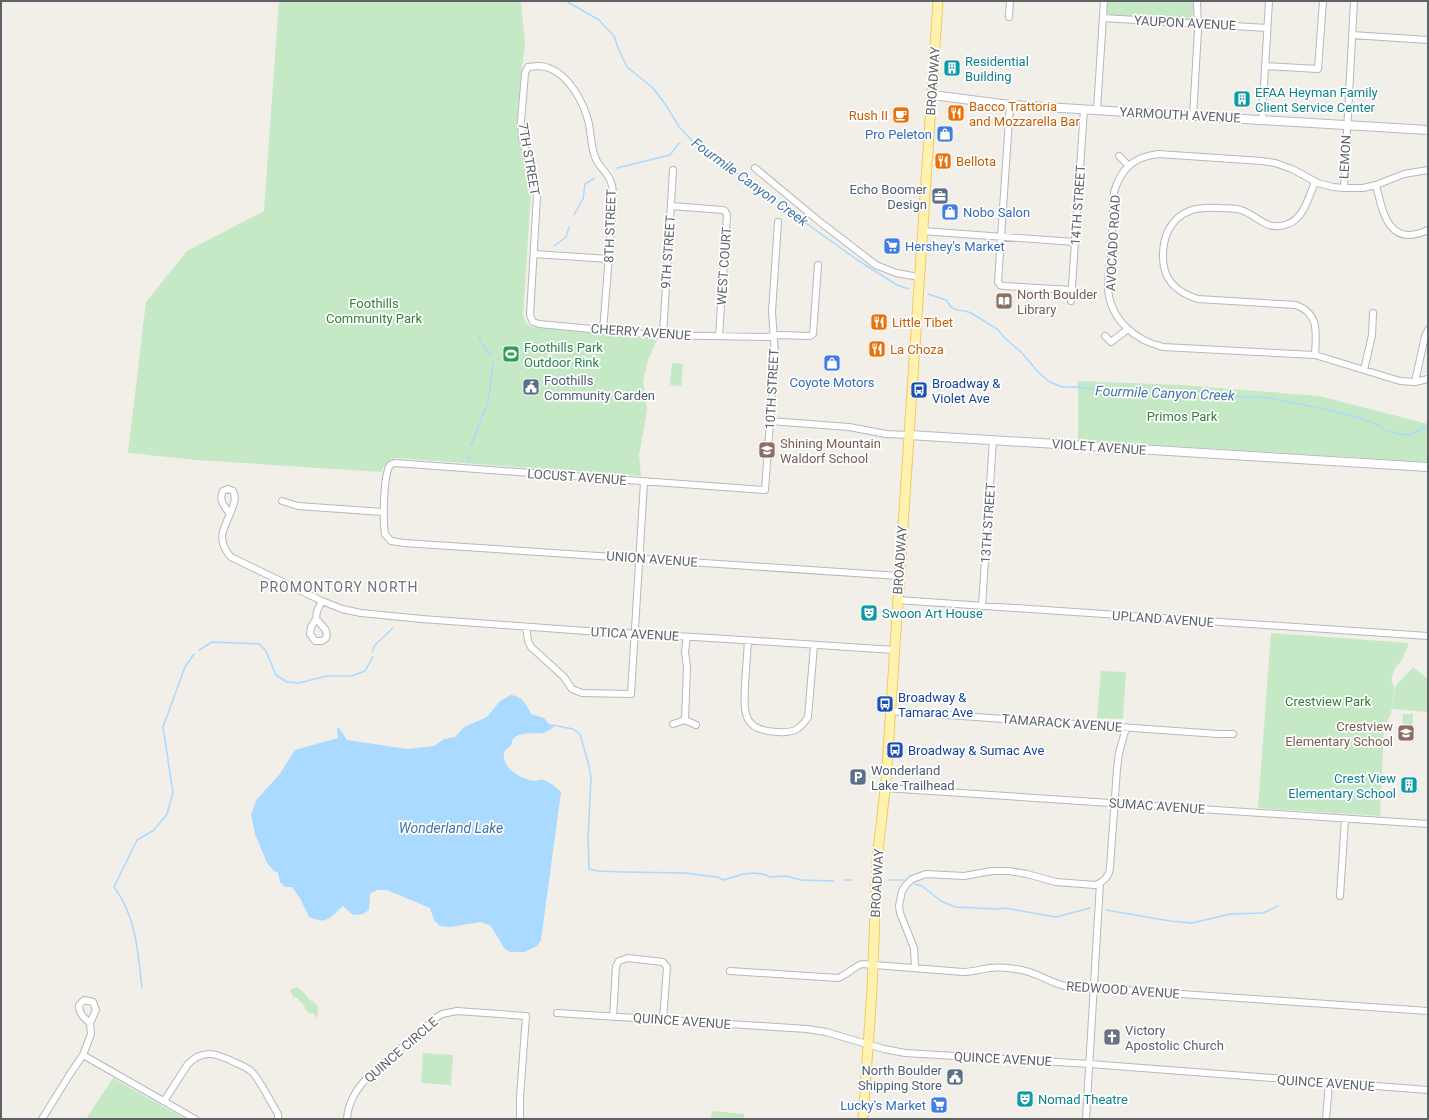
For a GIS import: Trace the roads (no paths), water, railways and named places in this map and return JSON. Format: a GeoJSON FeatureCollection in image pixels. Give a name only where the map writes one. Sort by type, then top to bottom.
{"type":"FeatureCollection","features":[{"type":"Feature","properties":{"kind":"main road","name":"BROADWAY"},"geometry":{"type":"LineString","coordinates":[[863,1119],[873,965],[877,860],[885,788],[891,711],[897,600],[938,1]]}},
{"type":"Feature","properties":{"kind":"street"},"geometry":{"type":"LineString","coordinates":[[1009,17],[1010,1]]}},
{"type":"Feature","properties":{"kind":"street"},"geometry":{"type":"LineString","coordinates":[[1097,110],[1104,1]]}},
{"type":"Feature","properties":{"kind":"street"},"geometry":{"type":"LineString","coordinates":[[1193,116],[1198,24],[1197,1]]}},
{"type":"Feature","properties":{"kind":"street"},"geometry":{"type":"LineString","coordinates":[[1262,120],[1269,1]]}},
{"type":"Feature","properties":{"kind":"street"},"geometry":{"type":"LineString","coordinates":[[1265,66],[1318,69],[1323,1]]}},
{"type":"Feature","properties":{"kind":"street","name":"LEMON"},"geometry":{"type":"LineString","coordinates":[[1344,188],[1354,1]]}},
{"type":"Feature","properties":{"kind":"street","name":"YAUPON AVENUE"},"geometry":{"type":"LineString","coordinates":[[1103,18],[1268,28]]}},
{"type":"Feature","properties":{"kind":"street"},"geometry":{"type":"LineString","coordinates":[[1352,35],[1428,40]]}},
{"type":"Feature","properties":{"kind":"street","name":"8TH STREET"},"geometry":{"type":"LineString","coordinates":[[528,68],[539,65],[550,68],[565,80],[582,104],[589,125],[590,143],[596,159],[612,184],[614,194],[603,331]]}},
{"type":"Feature","properties":{"kind":"street","name":"7TH STREET"},"geometry":{"type":"LineString","coordinates":[[528,68],[525,73],[521,121],[522,136],[536,190],[537,204],[530,315],[533,322]]}},
{"type":"Feature","properties":{"kind":"street","name":"YARMOUTH AVENUE"},"geometry":{"type":"LineString","coordinates":[[932,95],[1010,105],[1428,130]]}},
{"type":"Feature","properties":{"kind":"street"},"geometry":{"type":"LineString","coordinates":[[1010,105],[998,280],[1000,285],[1072,290]]}},
{"type":"Feature","properties":{"kind":"street","name":"14TH STREET"},"geometry":{"type":"LineString","coordinates":[[1071,301],[1084,109]]}},
{"type":"Feature","properties":{"kind":"street"},"geometry":{"type":"LineString","coordinates":[[1119,156],[1128,165],[1138,159],[1149,155],[1158,154],[1262,160],[1292,169],[1315,182],[1333,187],[1344,188],[1363,188],[1376,185],[1389,177],[1428,170]]}},
{"type":"Feature","properties":{"kind":"street","name":"AVOCADO ROAD"},"geometry":{"type":"LineString","coordinates":[[1128,165],[1118,180],[1114,192],[1108,288],[1114,309],[1119,318],[1128,329],[1142,340],[1163,347],[1315,355],[1400,382],[1428,380]]}},
{"type":"Feature","properties":{"kind":"street"},"geometry":{"type":"LineString","coordinates":[[755,168],[820,222],[876,264],[896,273],[919,277]]}},
{"type":"Feature","properties":{"kind":"street","name":"9TH STREET"},"geometry":{"type":"LineString","coordinates":[[663,335],[673,170]]}},
{"type":"Feature","properties":{"kind":"street"},"geometry":{"type":"LineString","coordinates":[[1315,182],[1302,212],[1298,218],[1289,224],[1280,226],[1265,224],[1250,215],[1233,208],[1202,207],[1185,213],[1172,225],[1168,232],[1165,241],[1163,260],[1166,273],[1173,284],[1189,296],[1198,299],[1296,305],[1302,307],[1308,311],[1315,323],[1315,355]]}},
{"type":"Feature","properties":{"kind":"street"},"geometry":{"type":"LineString","coordinates":[[1376,185],[1384,218],[1390,226],[1398,232],[1404,234],[1419,234],[1428,230]]}},
{"type":"Feature","properties":{"kind":"street","name":"WEST COURT"},"geometry":{"type":"LineString","coordinates":[[671,206],[723,210],[727,215],[719,336]]}},
{"type":"Feature","properties":{"kind":"street","name":"10TH STREET"},"geometry":{"type":"LineString","coordinates":[[764,490],[775,354],[772,312],[778,222]]}},
{"type":"Feature","properties":{"kind":"street"},"geometry":{"type":"LineString","coordinates":[[922,231],[1075,242]]}},
{"type":"Feature","properties":{"kind":"street"},"geometry":{"type":"LineString","coordinates":[[534,254],[609,259]]}},
{"type":"Feature","properties":{"kind":"street","name":"CHERRY AVENUE"},"geometry":{"type":"LineString","coordinates":[[533,322],[539,324],[603,331],[663,335],[807,336],[813,334],[818,265]]}},
{"type":"Feature","properties":{"kind":"street"},"geometry":{"type":"LineString","coordinates":[[1364,370],[1372,335],[1373,313]]}},
{"type":"Feature","properties":{"kind":"street"},"geometry":{"type":"LineString","coordinates":[[1105,336],[1110,342],[1128,329]]}},
{"type":"Feature","properties":{"kind":"street"},"geometry":{"type":"LineString","coordinates":[[1415,382],[1424,336],[1428,330]]}},
{"type":"Feature","properties":{"kind":"street","name":"VIOLET AVENUE"},"geometry":{"type":"LineString","coordinates":[[770,421],[849,427],[886,434],[909,436],[1428,467]]}},
{"type":"Feature","properties":{"kind":"street","name":"13TH STREET"},"geometry":{"type":"LineString","coordinates":[[982,606],[993,440]]}},
{"type":"Feature","properties":{"kind":"street","name":"LOCUST AVENUE"},"geometry":{"type":"LineString","coordinates":[[383,512],[387,473],[390,465],[395,463],[764,490]]}},
{"type":"Feature","properties":{"kind":"street"},"geometry":{"type":"LineString","coordinates":[[526,627],[528,641],[531,647],[564,677],[572,689],[582,693],[631,694],[644,482]]}},
{"type":"Feature","properties":{"kind":"street"},"geometry":{"type":"LineString","coordinates":[[282,501],[298,506],[383,512]]}},
{"type":"Feature","properties":{"kind":"street","name":"UNION AVENUE"},"geometry":{"type":"LineString","coordinates":[[383,512],[386,538],[391,541],[404,543],[899,576]]}},
{"type":"Feature","properties":{"kind":"street"},"geometry":{"type":"LineString","coordinates":[[230,514],[223,529],[222,536],[222,543],[226,551],[231,557],[322,601],[317,611],[316,619]]}},
{"type":"Feature","properties":{"kind":"street","name":"UPLAND AVENUE"},"geometry":{"type":"LineString","coordinates":[[897,600],[1428,636]]}},
{"type":"Feature","properties":{"kind":"street","name":"UTICA AVENUE"},"geometry":{"type":"LineString","coordinates":[[322,601],[342,608],[376,614],[526,627],[894,650]]}},
{"type":"Feature","properties":{"kind":"street"},"geometry":{"type":"LineString","coordinates":[[685,720],[687,667],[685,651],[687,637]]}},
{"type":"Feature","properties":{"kind":"street"},"geometry":{"type":"LineString","coordinates":[[748,641],[744,707],[748,720],[753,726],[766,732],[788,733],[796,730],[808,717],[814,646]]}},
{"type":"Feature","properties":{"kind":"street","name":"TAMARACK AVENUE"},"geometry":{"type":"LineString","coordinates":[[891,711],[1233,734]]}},
{"type":"Feature","properties":{"kind":"street"},"geometry":{"type":"LineString","coordinates":[[673,724],[685,720],[696,725]]}},
{"type":"Feature","properties":{"kind":"street"},"geometry":{"type":"LineString","coordinates":[[915,968],[914,948],[900,914],[899,906],[900,898],[905,886],[912,879],[926,874],[964,876],[992,871],[1009,871],[1056,882],[1091,885],[1100,883],[1106,878],[1109,873],[1119,753],[1126,728]]}},
{"type":"Feature","properties":{"kind":"street","name":"SUMAC AVENUE"},"geometry":{"type":"LineString","coordinates":[[885,788],[1428,824]]}},
{"type":"Feature","properties":{"kind":"street"},"geometry":{"type":"LineString","coordinates":[[1340,896],[1345,819]]}},
{"type":"Feature","properties":{"kind":"street"},"geometry":{"type":"LineString","coordinates":[[1086,1119],[1100,883]]}},
{"type":"Feature","properties":{"kind":"street"},"geometry":{"type":"LineString","coordinates":[[613,1017],[616,966],[619,961],[628,958],[665,963],[667,967],[664,1020]]}},
{"type":"Feature","properties":{"kind":"street","name":"REDWOOD AVENUE"},"geometry":{"type":"LineString","coordinates":[[730,971],[838,978],[844,976],[856,966],[862,964],[973,972],[991,968],[1016,968],[1028,971],[1058,985],[1428,1011]]}},
{"type":"Feature","properties":{"kind":"street","name":"QUINCE CIRCLE"},"geometry":{"type":"LineString","coordinates":[[347,1119],[349,1105],[359,1086],[369,1076],[437,1017],[442,1014],[457,1011],[526,1016],[520,1097],[520,1119]]}},
{"type":"Feature","properties":{"kind":"street","name":"QUINCE AVENUE"},"geometry":{"type":"LineString","coordinates":[[556,1013],[807,1029],[905,1053],[1090,1064],[1428,1090]]}},
{"type":"Feature","properties":{"kind":"street"},"geometry":{"type":"LineString","coordinates":[[42,1119],[83,1055],[91,1034],[90,1023]]}},
{"type":"Feature","properties":{"kind":"street"},"geometry":{"type":"LineString","coordinates":[[164,1102],[192,1060],[208,1053],[215,1053],[251,1071],[278,1114],[278,1119]]}},
{"type":"Feature","properties":{"kind":"street"},"geometry":{"type":"LineString","coordinates":[[83,1055],[195,1119]]}},
{"type":"Feature","properties":{"kind":"street"},"geometry":{"type":"LineString","coordinates":[[1326,1119],[1329,1083]]}},
{"type":"Feature","properties":{"kind":"water","name":"Wonderland Lake"},"geometry":{"type":"Polygon","coordinates":[[[511,695],[521,699],[531,714],[544,718],[554,727],[543,733],[523,734],[516,736],[511,745],[504,752],[506,764],[509,769],[519,776],[534,781],[545,781],[553,785],[561,792],[541,940],[537,946],[524,952],[510,952],[504,948],[491,926],[481,922],[450,927],[440,926],[434,920],[430,908],[387,890],[377,890],[370,894],[369,910],[363,914],[353,915],[343,906],[328,919],[320,920],[309,917],[301,900],[292,887],[285,887],[280,882],[278,873],[267,863],[255,834],[251,814],[257,799],[279,775],[295,750],[338,738],[337,728],[339,728],[347,740],[407,749],[434,746],[444,739],[455,737],[464,727],[487,717],[500,701],[511,695]]]}},
{"type":"Feature","properties":{"kind":"waterway","name":"Fourmile Canyon Creek"},"geometry":{"type":"LineString","coordinates":[[566,1],[599,20],[614,36],[627,67],[653,88],[680,128],[701,150],[717,159],[856,259],[897,285],[909,289]]}},
{"type":"Feature","properties":{"kind":"waterway"},"geometry":{"type":"LineString","coordinates":[[617,168],[670,155],[679,143]]}},
{"type":"Feature","properties":{"kind":"waterway"},"geometry":{"type":"LineString","coordinates":[[574,215],[583,199],[585,184],[595,178]]}},
{"type":"Feature","properties":{"kind":"waterway"},"geometry":{"type":"LineString","coordinates":[[554,246],[566,237],[569,227]]}},
{"type":"Feature","properties":{"kind":"waterway","name":"Fourmile Canyon Creek"},"geometry":{"type":"LineString","coordinates":[[928,294],[946,300],[951,307],[971,313],[997,329],[1022,353],[1039,373],[1050,382],[1062,387],[1076,387],[1125,393],[1176,391],[1217,392],[1241,397],[1263,397],[1320,408],[1360,418],[1379,425],[1386,431],[1399,434],[1409,435],[1428,426]]}},
{"type":"Feature","properties":{"kind":"waterway"},"geometry":{"type":"LineString","coordinates":[[479,336],[482,344],[491,356]]}},
{"type":"Feature","properties":{"kind":"waterway"},"geometry":{"type":"LineString","coordinates":[[471,445],[488,402],[493,363]]}},
{"type":"Feature","properties":{"kind":"waterway"},"geometry":{"type":"LineString","coordinates":[[468,462],[469,455]]}},
{"type":"Feature","properties":{"kind":"waterway"},"geometry":{"type":"LineString","coordinates":[[372,652],[375,645],[393,628]]}},
{"type":"Feature","properties":{"kind":"waterway"},"geometry":{"type":"LineString","coordinates":[[199,650],[212,642],[259,644],[266,651],[276,675],[287,682],[299,683],[327,676],[352,676],[365,671],[373,657]]}},
{"type":"Feature","properties":{"kind":"waterway"},"geometry":{"type":"LineString","coordinates":[[142,988],[135,935],[127,910],[114,887],[137,840],[154,830],[167,814],[173,793],[163,727],[185,667],[194,654]]}},
{"type":"Feature","properties":{"kind":"waterway"},"geometry":{"type":"LineString","coordinates":[[552,725],[573,729],[580,734],[589,766],[591,778],[588,838],[589,869],[598,871],[684,873],[717,877],[724,880],[743,874],[754,873],[763,874],[770,877],[786,876],[801,880],[834,881]]}},
{"type":"Feature","properties":{"kind":"waterway"},"geometry":{"type":"LineString","coordinates":[[844,880],[852,880]]}},
{"type":"Feature","properties":{"kind":"waterway"},"geometry":{"type":"LineString","coordinates":[[889,880],[904,880]]}},
{"type":"Feature","properties":{"kind":"waterway"},"geometry":{"type":"LineString","coordinates":[[915,884],[922,886],[941,901],[955,907],[1005,908],[1056,917],[1090,908]]}},
{"type":"Feature","properties":{"kind":"waterway"},"geometry":{"type":"LineString","coordinates":[[1106,910],[1170,921],[1192,923],[1230,914],[1263,913],[1278,906]]}},
{"type":"Feature","properties":{"kind":"place","name":"Residential Building"},"geometry":{"type":"Point","coordinates":[952,68]}},
{"type":"Feature","properties":{"kind":"place","name":"EFAA Heyman Family Client Service Center"},"geometry":{"type":"Point","coordinates":[1242,99]}},
{"type":"Feature","properties":{"kind":"place","name":"Bacco Trattoria and Mozzarella Bar"},"geometry":{"type":"Point","coordinates":[956,113]}},
{"type":"Feature","properties":{"kind":"place","name":"Rush II"},"geometry":{"type":"Point","coordinates":[901,115]}},
{"type":"Feature","properties":{"kind":"place","name":"Pro Peleton"},"geometry":{"type":"Point","coordinates":[945,134]}},
{"type":"Feature","properties":{"kind":"place","name":"Bellota"},"geometry":{"type":"Point","coordinates":[943,161]}},
{"type":"Feature","properties":{"kind":"place","name":"Echo Boomer Design"},"geometry":{"type":"Point","coordinates":[940,196]}},
{"type":"Feature","properties":{"kind":"place","name":"Nobo Salon"},"geometry":{"type":"Point","coordinates":[950,212]}},
{"type":"Feature","properties":{"kind":"place","name":"Hershey's Market"},"geometry":{"type":"Point","coordinates":[892,246]}},
{"type":"Feature","properties":{"kind":"place","name":"North Boulder Library"},"geometry":{"type":"Point","coordinates":[1004,301]}},
{"type":"Feature","properties":{"kind":"place","name":"Little Tibet"},"geometry":{"type":"Point","coordinates":[879,322]}},
{"type":"Feature","properties":{"kind":"place","name":"La Choza"},"geometry":{"type":"Point","coordinates":[877,349]}},
{"type":"Feature","properties":{"kind":"place","name":"Foothills Park Outdoor Rink"},"geometry":{"type":"Point","coordinates":[511,354]}},
{"type":"Feature","properties":{"kind":"place","name":"Coyote Motors"},"geometry":{"type":"Point","coordinates":[832,363]}},
{"type":"Feature","properties":{"kind":"place","name":"Foothills Community Carden"},"geometry":{"type":"Point","coordinates":[531,387]}},
{"type":"Feature","properties":{"kind":"place","name":"Broadway & Violet Ave"},"geometry":{"type":"Point","coordinates":[919,390]}},
{"type":"Feature","properties":{"kind":"place","name":"Shining Mountain Waldorf School"},"geometry":{"type":"Point","coordinates":[767,450]}},
{"type":"Feature","properties":{"kind":"place","name":"Swoon Art House"},"geometry":{"type":"Point","coordinates":[869,613]}},
{"type":"Feature","properties":{"kind":"place","name":"Broadway & Tamarac Ave"},"geometry":{"type":"Point","coordinates":[885,704]}},
{"type":"Feature","properties":{"kind":"place","name":"Crestview Elementary School"},"geometry":{"type":"Point","coordinates":[1406,733]}},
{"type":"Feature","properties":{"kind":"place","name":"Broadway & Sumac Ave"},"geometry":{"type":"Point","coordinates":[895,750]}},
{"type":"Feature","properties":{"kind":"place","name":"Wonderland Lake Trailhead"},"geometry":{"type":"Point","coordinates":[858,777]}},
{"type":"Feature","properties":{"kind":"place","name":"Crest View Elementary School"},"geometry":{"type":"Point","coordinates":[1409,785]}},
{"type":"Feature","properties":{"kind":"place","name":"Victory Apostolic Church"},"geometry":{"type":"Point","coordinates":[1112,1037]}},
{"type":"Feature","properties":{"kind":"place","name":"North Boulder Shipping Store"},"geometry":{"type":"Point","coordinates":[955,1077]}},
{"type":"Feature","properties":{"kind":"place","name":"Nomad Theatre"},"geometry":{"type":"Point","coordinates":[1025,1099]}},
{"type":"Feature","properties":{"kind":"place","name":"Lucky's Market"},"geometry":{"type":"Point","coordinates":[939,1105]}},
{"type":"Feature","properties":{"kind":"district","name":"PROMONTORY NORTH"},"geometry":{"type":"Point","coordinates":[339,587]}},
{"type":"Feature","properties":{"kind":"park label","name":"Foothills Community Park"},"geometry":{"type":"Point","coordinates":[374,310]}},
{"type":"Feature","properties":{"kind":"park label","name":"Primos Park"},"geometry":{"type":"Point","coordinates":[1182,416]}},
{"type":"Feature","properties":{"kind":"park label","name":"Crestview Park"},"geometry":{"type":"Point","coordinates":[1328,701]}}]}
